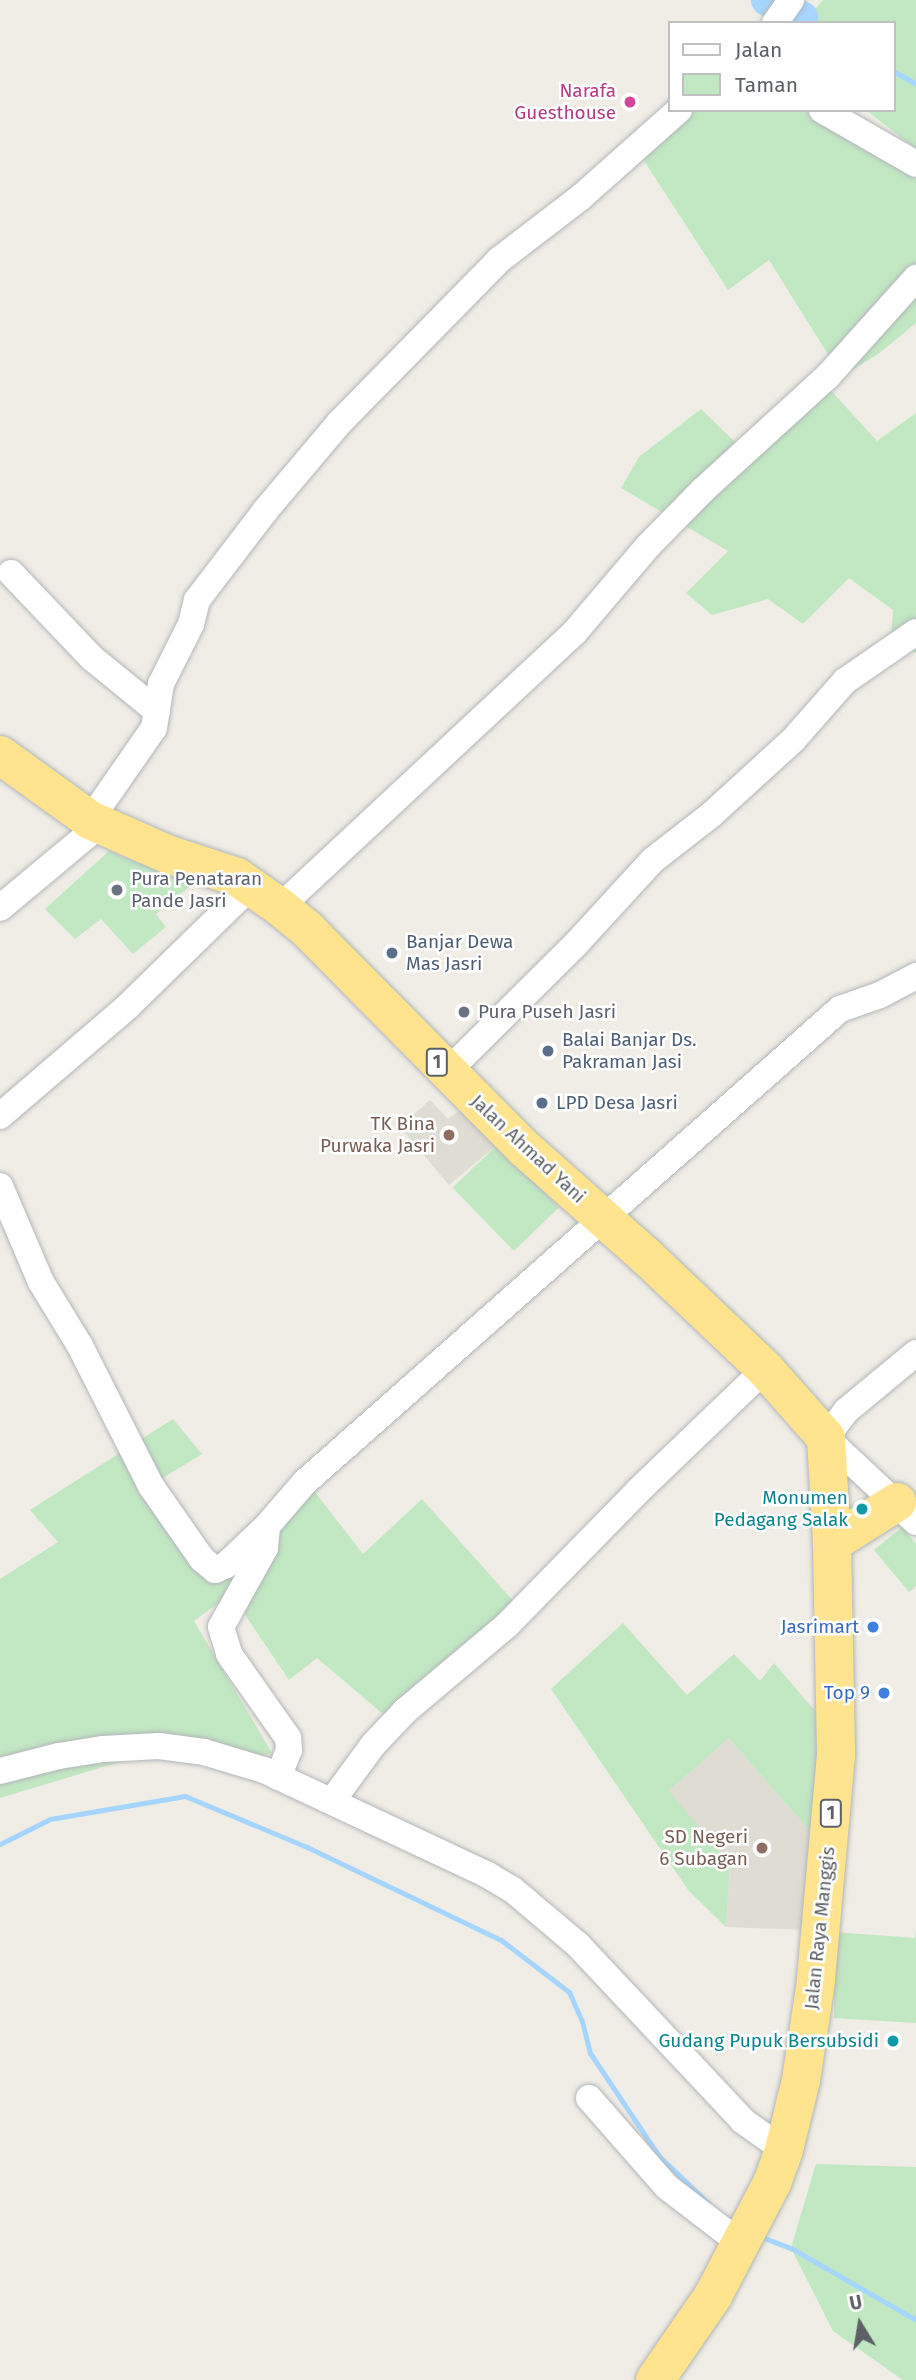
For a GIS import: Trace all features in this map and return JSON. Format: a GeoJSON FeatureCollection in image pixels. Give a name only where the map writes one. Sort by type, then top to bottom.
{"type":"FeatureCollection","features":[{"type":"Feature","properties":{"kind":"highway","name":"Jalan Ahmad Yani"},"geometry":{"type":"LineString","coordinates":[[0,755],[96,821],[150,847],[237,877],[266,896],[308,930],[447,1072],[765,1369],[826,1438]]}},
{"type":"Feature","properties":{"kind":"highway","name":"Jalan Raya Manggis"},"geometry":{"type":"LineString","coordinates":[[655,2380],[713,2296],[778,2166],[801,2080],[816,1981],[836,1755],[832,1543],[826,1438]]}},
{"type":"Feature","properties":{"kind":"highway"},"geometry":{"type":"LineString","coordinates":[[832,1543],[907,1512]]}},
{"type":"Feature","properties":{"kind":"street"},"geometry":{"type":"LineString","coordinates":[[776,21],[791,0]]}},
{"type":"Feature","properties":{"kind":"street"},"geometry":{"type":"LineString","coordinates":[[0,908],[96,821],[154,728],[161,684],[191,624],[197,600],[214,574],[339,423],[499,260],[581,197],[677,112]]}},
{"type":"Feature","properties":{"kind":"street"},"geometry":{"type":"LineString","coordinates":[[825,112],[916,164]]}},
{"type":"Feature","properties":{"kind":"street"},"geometry":{"type":"LineString","coordinates":[[0,1116],[552,654],[642,554],[712,482],[828,376],[916,278]]}},
{"type":"Feature","properties":{"kind":"street"},"geometry":{"type":"LineString","coordinates":[[11,573],[92,658],[157,711]]}},
{"type":"Feature","properties":{"kind":"street"},"geometry":{"type":"LineString","coordinates":[[447,1072],[575,945],[653,860],[712,814],[793,740],[845,681],[916,632]]}},
{"type":"Feature","properties":{"kind":"street"},"geometry":{"type":"LineString","coordinates":[[0,1186],[41,1282],[80,1346],[152,1486],[211,1570],[220,1568],[267,1526],[305,1482],[840,1009],[887,992],[916,976]]}},
{"type":"Feature","properties":{"kind":"street"},"geometry":{"type":"LineString","coordinates":[[907,1512],[826,1438],[846,1411],[916,1353]]}},
{"type":"Feature","properties":{"kind":"street"},"geometry":{"type":"LineString","coordinates":[[332,1801],[373,1745],[405,1711],[507,1625],[638,1491],[765,1369]]}},
{"type":"Feature","properties":{"kind":"street"},"geometry":{"type":"LineString","coordinates":[[267,1526],[265,1548],[221,1627],[229,1654],[288,1738],[289,1750],[278,1777]]}},
{"type":"Feature","properties":{"kind":"street"},"geometry":{"type":"LineString","coordinates":[[0,1771],[59,1755],[159,1746],[204,1752],[278,1777],[486,1874],[513,1890],[604,1968],[743,2121],[778,2166]]}},
{"type":"Feature","properties":{"kind":"street"},"geometry":{"type":"LineString","coordinates":[[589,2098],[667,2186],[742,2239]]}},
{"type":"Feature","properties":{"kind":"shaded area","name":"TK Bina Purwaka Jasri"},"geometry":{"type":"Polygon","coordinates":[[[430,1100],[448,1119],[464,1107],[498,1144],[449,1185],[400,1127],[430,1100]]]}},
{"type":"Feature","properties":{"kind":"shaded area","name":"SD Negeri 6 Subagan"},"geometry":{"type":"Polygon","coordinates":[[[729,1738],[810,1831],[808,1930],[726,1927],[730,1864],[668,1792],[729,1738]]]}},
{"type":"Feature","properties":{"kind":"green space"},"geometry":{"type":"Polygon","coordinates":[[[823,0],[916,0],[916,149],[869,112],[895,112],[895,21],[805,21],[823,0]]]}},
{"type":"Feature","properties":{"kind":"green space"},"geometry":{"type":"Polygon","coordinates":[[[692,112],[829,112],[916,165],[916,323],[877,355],[826,385],[877,441],[916,413],[916,653],[891,639],[893,610],[849,578],[803,624],[768,599],[712,615],[686,593],[728,551],[621,488],[639,457],[701,409],[740,447],[829,356],[769,260],[728,290],[639,153],[692,112]]]}},
{"type":"Feature","properties":{"kind":"green space"},"geometry":{"type":"Polygon","coordinates":[[[109,851],[192,885],[156,914],[166,927],[133,954],[101,919],[75,939],[45,909],[109,851]]]}},
{"type":"Feature","properties":{"kind":"green space"},"geometry":{"type":"Polygon","coordinates":[[[498,1144],[559,1207],[514,1251],[453,1188],[498,1144]]]}},
{"type":"Feature","properties":{"kind":"green space"},"geometry":{"type":"Polygon","coordinates":[[[173,1419],[202,1454],[153,1484],[213,1565],[308,1483],[363,1554],[422,1499],[525,1614],[389,1719],[317,1658],[289,1680],[231,1594],[194,1621],[272,1753],[220,1766],[140,1756],[0,1798],[0,1579],[58,1542],[30,1510],[173,1419]]]}},
{"type":"Feature","properties":{"kind":"green space"},"geometry":{"type":"Polygon","coordinates":[[[902,1527],[916,1544],[916,1586],[909,1592],[874,1550],[902,1527]]]}},
{"type":"Feature","properties":{"kind":"green space"},"geometry":{"type":"Polygon","coordinates":[[[623,1623],[687,1695],[734,1654],[760,1681],[774,1663],[834,1733],[836,1829],[810,1831],[729,1738],[669,1791],[730,1864],[726,1927],[689,1891],[551,1689],[623,1623]]]}},
{"type":"Feature","properties":{"kind":"green space"},"geometry":{"type":"Polygon","coordinates":[[[916,1930],[916,2023],[834,2018],[834,1932],[915,1938],[916,1930]]]}},
{"type":"Feature","properties":{"kind":"green space"},"geometry":{"type":"Polygon","coordinates":[[[816,2164],[916,2167],[916,2380],[903,2380],[833,2331],[791,2248],[816,2164]]]}},
{"type":"Feature","properties":{"kind":"waterway"},"geometry":{"type":"LineString","coordinates":[[767,0],[802,17]]}},
{"type":"Feature","properties":{"kind":"waterway"},"geometry":{"type":"LineString","coordinates":[[802,17],[808,21]]}},
{"type":"Feature","properties":{"kind":"waterway"},"geometry":{"type":"LineString","coordinates":[[895,72],[916,84]]}},
{"type":"Feature","properties":{"kind":"waterway"},"geometry":{"type":"LineString","coordinates":[[0,1844],[50,1819],[185,1796],[307,1847],[501,1940],[569,1992],[582,2021],[590,2053],[659,2156],[708,2203]]}},
{"type":"Feature","properties":{"kind":"waterway"},"geometry":{"type":"LineString","coordinates":[[759,2236],[791,2248],[916,2320]]}},
{"type":"Feature","properties":{"kind":"place","name":"Narafa Guesthouse"},"geometry":{"type":"Point","coordinates":[630,102]}},
{"type":"Feature","properties":{"kind":"place","name":"Pura Penataran Pande Jasri"},"geometry":{"type":"Point","coordinates":[117,890]}},
{"type":"Feature","properties":{"kind":"place","name":"Banjar Dewa Mas Jasri"},"geometry":{"type":"Point","coordinates":[392,953]}},
{"type":"Feature","properties":{"kind":"place","name":"Pura Puseh Jasri"},"geometry":{"type":"Point","coordinates":[464,1012]}},
{"type":"Feature","properties":{"kind":"place","name":"Balai Banjar Ds. Pakraman Jasi"},"geometry":{"type":"Point","coordinates":[548,1051]}},
{"type":"Feature","properties":{"kind":"place","name":"LPD Desa Jasri"},"geometry":{"type":"Point","coordinates":[542,1103]}},
{"type":"Feature","properties":{"kind":"place","name":"TK Bina Purwaka Jasri"},"geometry":{"type":"Point","coordinates":[449,1135]}},
{"type":"Feature","properties":{"kind":"place","name":"Monumen Pedagang Salak"},"geometry":{"type":"Point","coordinates":[862,1509]}},
{"type":"Feature","properties":{"kind":"place","name":"Jasrimart"},"geometry":{"type":"Point","coordinates":[873,1627]}},
{"type":"Feature","properties":{"kind":"place","name":"Top 9"},"geometry":{"type":"Point","coordinates":[884,1693]}},
{"type":"Feature","properties":{"kind":"place","name":"SD Negeri 6 Subagan"},"geometry":{"type":"Point","coordinates":[762,1848]}},
{"type":"Feature","properties":{"kind":"place","name":"Gudang Pupuk Bersubsidi"},"geometry":{"type":"Point","coordinates":[893,2041]}}]}
